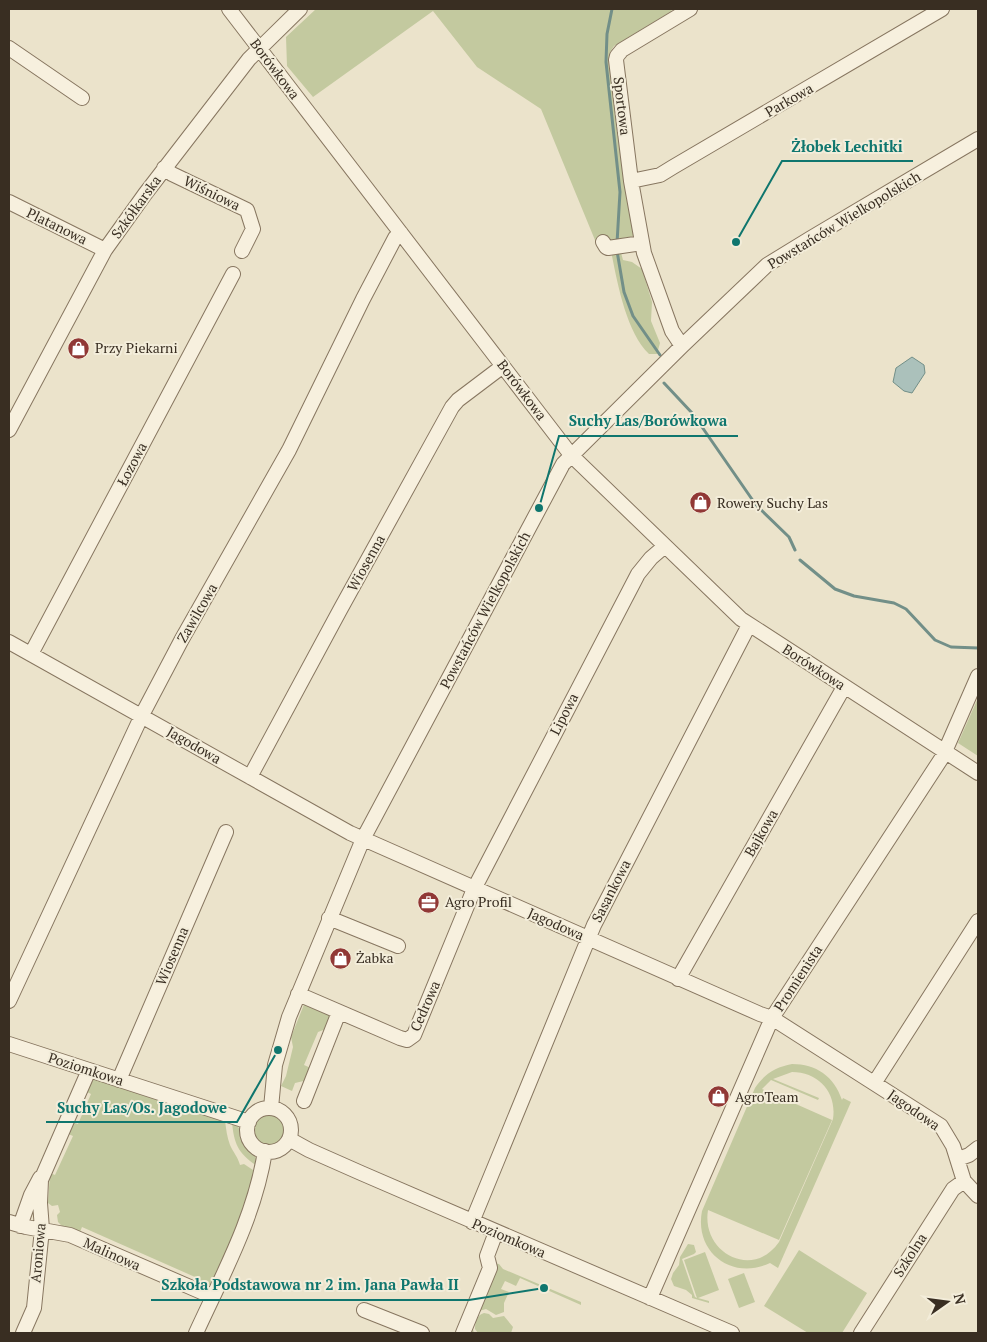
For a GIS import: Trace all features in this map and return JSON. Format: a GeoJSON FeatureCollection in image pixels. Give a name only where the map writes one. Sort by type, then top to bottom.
{"type":"FeatureCollection","features":[{"type":"Feature","properties":{"kind":"street","name":"Borówkowa"},"geometry":{"type":"LineString","coordinates":[[229,9],[571,455],[749,626],[978,773]]}},
{"type":"Feature","properties":{"kind":"street","name":"Szkółkarska"},"geometry":{"type":"LineString","coordinates":[[9,430],[105,250],[164,168],[249,59],[300,9]]}},
{"type":"Feature","properties":{"kind":"street","name":"Sportowa"},"geometry":{"type":"LineString","coordinates":[[682,346],[672,331],[647,264],[642,243],[631,181],[616,57],[622,50],[690,9]]}},
{"type":"Feature","properties":{"kind":"street","name":"Parkowa"},"geometry":{"type":"LineString","coordinates":[[631,181],[660,175],[673,168],[942,9]]}},
{"type":"Feature","properties":{"kind":"street"},"geometry":{"type":"LineString","coordinates":[[9,48],[82,98]]}},
{"type":"Feature","properties":{"kind":"street","name":"Powstańców Wielkopolskich"},"geometry":{"type":"LineString","coordinates":[[271,1108],[271,1090],[278,1050],[298,994],[363,839],[559,471],[571,455],[758,273],[777,258],[978,140]]}},
{"type":"Feature","properties":{"kind":"street","name":"Wiśniowa"},"geometry":{"type":"LineString","coordinates":[[164,168],[172,174],[248,210],[253,229],[242,251]]}},
{"type":"Feature","properties":{"kind":"street","name":"Platanowa"},"geometry":{"type":"LineString","coordinates":[[9,202],[105,250]]}},
{"type":"Feature","properties":{"kind":"street","name":"Zawilcowa"},"geometry":{"type":"LineString","coordinates":[[9,1001],[142,715],[182,639],[289,450],[363,299],[395,238],[401,233]]}},
{"type":"Feature","properties":{"kind":"street"},"geometry":{"type":"LineString","coordinates":[[613,245],[642,243]]}},
{"type":"Feature","properties":{"kind":"street","name":"Łozowa"},"geometry":{"type":"LineString","coordinates":[[31,654],[233,274]]}},
{"type":"Feature","properties":{"kind":"street","name":"Wiosenna"},"geometry":{"type":"LineString","coordinates":[[250,777],[344,601],[452,407],[458,400],[503,366]]}},
{"type":"Feature","properties":{"kind":"street","name":"Lipowa"},"geometry":{"type":"LineString","coordinates":[[474,889],[638,574],[664,546]]}},
{"type":"Feature","properties":{"kind":"street","name":"Sasankowa"},"geometry":{"type":"LineString","coordinates":[[472,1222],[588,938],[749,626]]}},
{"type":"Feature","properties":{"kind":"street","name":"Jagodowa"},"geometry":{"type":"LineString","coordinates":[[9,642],[363,839],[678,979],[772,1018],[875,1082],[941,1126],[951,1141],[964,1181]]}},
{"type":"Feature","properties":{"kind":"street","name":"Promienista"},"geometry":{"type":"LineString","coordinates":[[650,1298],[772,1018],[945,751],[978,676]]}},
{"type":"Feature","properties":{"kind":"street","name":"Bajkowa"},"geometry":{"type":"LineString","coordinates":[[678,979],[844,687]]}},
{"type":"Feature","properties":{"kind":"street","name":"Wiosenna"},"geometry":{"type":"LineString","coordinates":[[119,1080],[226,832]]}},
{"type":"Feature","properties":{"kind":"street","name":"Cedrowa"},"geometry":{"type":"LineString","coordinates":[[298,994],[407,1040],[414,1035],[474,889]]}},
{"type":"Feature","properties":{"kind":"street"},"geometry":{"type":"LineString","coordinates":[[330,918],[398,946]]}},
{"type":"Feature","properties":{"kind":"street"},"geometry":{"type":"LineString","coordinates":[[875,1082],[978,921]]}},
{"type":"Feature","properties":{"kind":"street"},"geometry":{"type":"LineString","coordinates":[[304,1101],[339,1012]]}},
{"type":"Feature","properties":{"kind":"street","name":"Poziomkowa"},"geometry":{"type":"LineString","coordinates":[[9,1044],[249,1122]]}},
{"type":"Feature","properties":{"kind":"street","name":"Aroniowa"},"geometry":{"type":"LineString","coordinates":[[14,1224],[44,1171],[89,1070]]}},
{"type":"Feature","properties":{"kind":"street"},"geometry":{"type":"LineString","coordinates":[[271,1108],[277,1110],[288,1119],[290,1132],[289,1139],[282,1148],[265,1151],[259,1149],[250,1140],[248,1134],[249,1122],[260,1110],[271,1108]]}},
{"type":"Feature","properties":{"kind":"street","name":"Poziomkowa"},"geometry":{"type":"LineString","coordinates":[[289,1139],[309,1150],[472,1222],[732,1333]]}},
{"type":"Feature","properties":{"kind":"street"},"geometry":{"type":"LineString","coordinates":[[958,1159],[969,1155],[978,1148]]}},
{"type":"Feature","properties":{"kind":"street"},"geometry":{"type":"LineString","coordinates":[[196,1333],[252,1209],[260,1182],[265,1151]]}},
{"type":"Feature","properties":{"kind":"street","name":"Aroniowa"},"geometry":{"type":"LineString","coordinates":[[23,1333],[34,1308],[42,1229],[40,1202],[44,1171]]}},
{"type":"Feature","properties":{"kind":"street"},"geometry":{"type":"LineString","coordinates":[[964,1181],[978,1196]]}},
{"type":"Feature","properties":{"kind":"street","name":"Szkolna"},"geometry":{"type":"LineString","coordinates":[[861,1333],[953,1189],[964,1181]]}},
{"type":"Feature","properties":{"kind":"street","name":"Malinowa"},"geometry":{"type":"LineString","coordinates":[[14,1224],[76,1238],[212,1297]]}},
{"type":"Feature","properties":{"kind":"street"},"geometry":{"type":"LineString","coordinates":[[463,1333],[490,1268],[487,1256],[496,1232]]}},
{"type":"Feature","properties":{"kind":"street"},"geometry":{"type":"LineString","coordinates":[[364,1310],[422,1333]]}},
{"type":"Feature","properties":{"kind":"green space"},"geometry":{"type":"Polygon","coordinates":[[[316,9],[670,9],[672,11],[614,46],[610,52],[609,60],[635,236],[623,238],[622,242],[606,241],[597,245],[541,109],[477,67],[433,11],[313,97],[287,66],[286,37],[316,9]]]}},
{"type":"Feature","properties":{"kind":"green space"},"geometry":{"type":"Polygon","coordinates":[[[620,249],[623,260],[632,262],[642,269],[652,302],[651,321],[660,343],[657,354],[649,354],[641,345],[624,308],[612,256],[613,251],[620,249]]]}},
{"type":"Feature","properties":{"kind":"green space"},"geometry":{"type":"Polygon","coordinates":[[[978,698],[978,756],[958,743],[978,698]]]}},
{"type":"Feature","properties":{"kind":"green space"},"geometry":{"type":"Polygon","coordinates":[[[305,1002],[330,1013],[332,1021],[329,1028],[318,1032],[304,1065],[313,1069],[308,1080],[295,1083],[292,1091],[281,1086],[286,1076],[293,1047],[291,1037],[305,1002]]]}},
{"type":"Feature","properties":{"kind":"green space"},"geometry":{"type":"Polygon","coordinates":[[[786,1065],[809,1066],[816,1069],[829,1078],[842,1100],[843,1098],[851,1102],[778,1268],[770,1263],[756,1268],[742,1268],[730,1265],[719,1259],[710,1250],[704,1239],[701,1226],[702,1211],[755,1088],[766,1075],[786,1065]],[[792,1072],[773,1079],[819,1098],[818,1100],[771,1080],[762,1089],[832,1120],[779,1240],[708,1210],[708,1225],[712,1238],[721,1249],[731,1256],[743,1260],[756,1259],[768,1253],[779,1242],[833,1119],[832,1101],[829,1093],[818,1080],[802,1073],[792,1072]]]}},
{"type":"Feature","properties":{"kind":"green space"},"geometry":{"type":"Polygon","coordinates":[[[96,1078],[225,1120],[231,1148],[240,1165],[244,1164],[256,1172],[242,1220],[212,1284],[200,1286],[193,1284],[195,1277],[82,1227],[80,1232],[63,1227],[58,1222],[57,1215],[60,1212],[58,1205],[52,1206],[48,1203],[50,1173],[55,1175],[73,1136],[66,1133],[71,1122],[78,1124],[91,1094],[85,1091],[92,1080],[96,1078]]]}},
{"type":"Feature","properties":{"kind":"green space"},"geometry":{"type":"Polygon","coordinates":[[[268,1114],[274,1115],[279,1119],[283,1124],[283,1136],[279,1141],[274,1145],[268,1146],[262,1145],[257,1141],[253,1136],[252,1130],[253,1124],[257,1119],[262,1115],[268,1114]]]}},
{"type":"Feature","properties":{"kind":"green space"},"geometry":{"type":"Polygon","coordinates":[[[232,1122],[239,1128],[247,1145],[255,1155],[257,1166],[245,1157],[238,1147],[232,1122]]]}},
{"type":"Feature","properties":{"kind":"green space"},"geometry":{"type":"Polygon","coordinates":[[[688,1244],[694,1245],[696,1252],[682,1259],[695,1297],[697,1298],[684,1260],[705,1252],[719,1290],[698,1298],[709,1301],[709,1303],[692,1298],[692,1295],[686,1290],[674,1286],[671,1279],[679,1265],[680,1257],[688,1244]]]}},
{"type":"Feature","properties":{"kind":"green space"},"geometry":{"type":"Polygon","coordinates":[[[799,1250],[867,1293],[842,1333],[808,1333],[764,1306],[799,1250]]]}},
{"type":"Feature","properties":{"kind":"green space"},"geometry":{"type":"Polygon","coordinates":[[[493,1263],[499,1264],[503,1269],[581,1302],[581,1305],[520,1278],[516,1286],[505,1281],[501,1289],[509,1292],[504,1303],[504,1312],[496,1315],[486,1309],[479,1311],[472,1326],[474,1333],[466,1333],[493,1263]]]}},
{"type":"Feature","properties":{"kind":"green space"},"geometry":{"type":"Polygon","coordinates":[[[744,1273],[755,1302],[739,1308],[728,1279],[744,1273]]]}},
{"type":"Feature","properties":{"kind":"green space"},"geometry":{"type":"Polygon","coordinates":[[[484,1313],[489,1314],[493,1318],[504,1316],[513,1327],[511,1333],[478,1333],[475,1329],[476,1321],[484,1313]]]}},
{"type":"Feature","properties":{"kind":"water"},"geometry":{"type":"Polygon","coordinates":[[[912,357],[924,365],[925,373],[912,393],[904,391],[893,382],[896,368],[912,357]]]}},
{"type":"Feature","properties":{"kind":"waterway"},"geometry":{"type":"LineString","coordinates":[[612,9],[607,34],[606,62],[620,192],[617,243]]}},
{"type":"Feature","properties":{"kind":"waterway"},"geometry":{"type":"LineString","coordinates":[[617,251],[624,292],[633,316],[660,355]]}},
{"type":"Feature","properties":{"kind":"waterway"},"geometry":{"type":"LineString","coordinates":[[664,383],[693,414],[756,505],[789,537],[795,550]]}},
{"type":"Feature","properties":{"kind":"waterway"},"geometry":{"type":"LineString","coordinates":[[800,560],[835,589],[854,596],[894,603],[906,609],[935,640],[951,647],[978,648]]}},
{"type":"Feature","properties":{"kind":"place","name":"Żłobek Lechitki"},"geometry":{"type":"Point","coordinates":[736,242]}},
{"type":"Feature","properties":{"kind":"place","name":"Przy Piekarni"},"geometry":{"type":"Point","coordinates":[79,348]}},
{"type":"Feature","properties":{"kind":"place","name":"Rowery Suchy Las"},"geometry":{"type":"Point","coordinates":[701,503]}},
{"type":"Feature","properties":{"kind":"place","name":"Suchy Las/Borówkowa"},"geometry":{"type":"Point","coordinates":[539,508]}},
{"type":"Feature","properties":{"kind":"place","name":"Agro Profil"},"geometry":{"type":"Point","coordinates":[429,902]}},
{"type":"Feature","properties":{"kind":"place","name":"Żabka"},"geometry":{"type":"Point","coordinates":[340,958]}},
{"type":"Feature","properties":{"kind":"place","name":"Suchy Las/Os. Jagodowe"},"geometry":{"type":"Point","coordinates":[278,1050]}},
{"type":"Feature","properties":{"kind":"place","name":"AgroTeam"},"geometry":{"type":"Point","coordinates":[719,1097]}},
{"type":"Feature","properties":{"kind":"place","name":"Szkoła Podstawowa nr 2 im. Jana Pawła II"},"geometry":{"type":"Point","coordinates":[544,1288]}}]}
